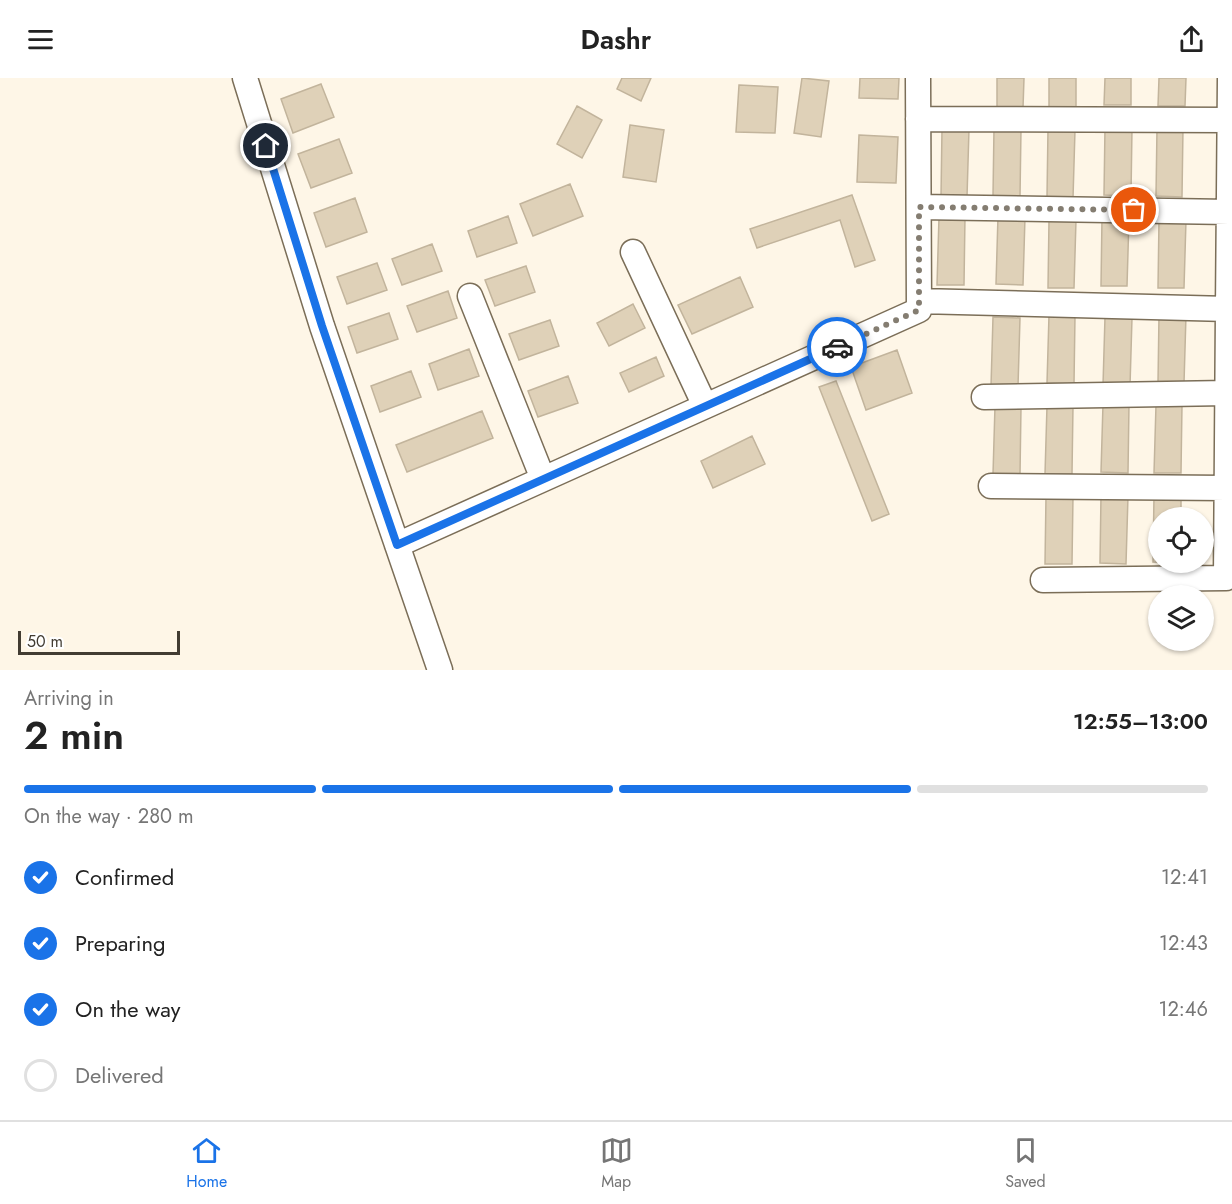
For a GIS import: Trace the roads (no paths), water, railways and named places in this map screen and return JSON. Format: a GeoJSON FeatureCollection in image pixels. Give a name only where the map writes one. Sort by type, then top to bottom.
{"type":"FeatureCollection","features":[{"type":"Feature","properties":{"kind":"street"},"geometry":{"type":"LineString","coordinates":[[245,78],[322,326],[440,670]]}},
{"type":"Feature","properties":{"kind":"street"},"geometry":{"type":"LineString","coordinates":[[1043,580],[1226,578],[1230,78]]}},
{"type":"Feature","properties":{"kind":"street"},"geometry":{"type":"LineString","coordinates":[[397,545],[919,310],[918,119],[922,83]]}},
{"type":"Feature","properties":{"kind":"street"},"geometry":{"type":"LineString","coordinates":[[918,119],[1230,120]]}},
{"type":"Feature","properties":{"kind":"street"},"geometry":{"type":"LineString","coordinates":[[919,207],[1229,212]]}},
{"type":"Feature","properties":{"kind":"street"},"geometry":{"type":"LineString","coordinates":[[633,252],[705,406]]}},
{"type":"Feature","properties":{"kind":"street"},"geometry":{"type":"LineString","coordinates":[[470,296],[543,479]]}},
{"type":"Feature","properties":{"kind":"street"},"geometry":{"type":"LineString","coordinates":[[919,301],[1228,309]]}},
{"type":"Feature","properties":{"kind":"street"},"geometry":{"type":"LineString","coordinates":[[984,397],[1227,393]]}},
{"type":"Feature","properties":{"kind":"street"},"geometry":{"type":"LineString","coordinates":[[991,486],[1226,488]]}}]}
